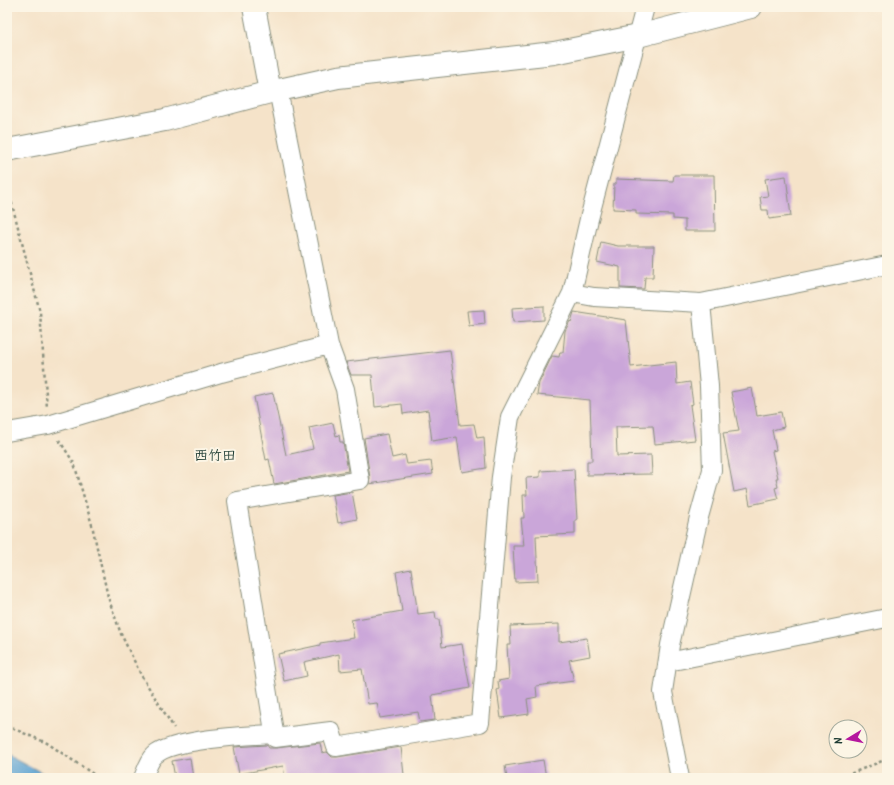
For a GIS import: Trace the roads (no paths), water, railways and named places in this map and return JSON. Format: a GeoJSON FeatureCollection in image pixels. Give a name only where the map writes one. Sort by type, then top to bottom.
{"type":"FeatureCollection","features":[{"type":"Feature","properties":{"kind":"street"},"geometry":{"type":"LineString","coordinates":[[254,7],[274,91],[329,344],[345,389],[360,480],[237,501],[275,738],[331,731],[336,747],[480,723],[489,600],[501,477],[510,417],[572,293],[589,219],[645,7]]}},
{"type":"Feature","properties":{"kind":"street"},"geometry":{"type":"LineString","coordinates":[[7,150],[165,120],[274,91],[338,77],[554,53],[638,36],[751,7]]}},
{"type":"Feature","properties":{"kind":"street"},"geometry":{"type":"LineString","coordinates":[[572,293],[594,297],[701,304],[887,265]]}},
{"type":"Feature","properties":{"kind":"street"},"geometry":{"type":"LineString","coordinates":[[680,778],[663,692],[670,645],[699,517],[712,470],[709,386],[701,304]]}},
{"type":"Feature","properties":{"kind":"street"},"geometry":{"type":"LineString","coordinates":[[7,432],[48,425],[221,373],[329,344]]}},
{"type":"Feature","properties":{"kind":"street"},"geometry":{"type":"LineString","coordinates":[[668,662],[887,618]]}},
{"type":"Feature","properties":{"kind":"street"},"geometry":{"type":"LineString","coordinates":[[143,778],[153,756],[161,750],[182,744],[275,734]]}},
{"type":"Feature","properties":{"kind":"water"},"geometry":{"type":"Polygon","coordinates":[[[7,754],[50,777],[50,778],[7,778],[7,754]]]}},
{"type":"Feature","properties":{"kind":"district","name":"西竹田"},"geometry":{"type":"Point","coordinates":[215,455]}}]}
